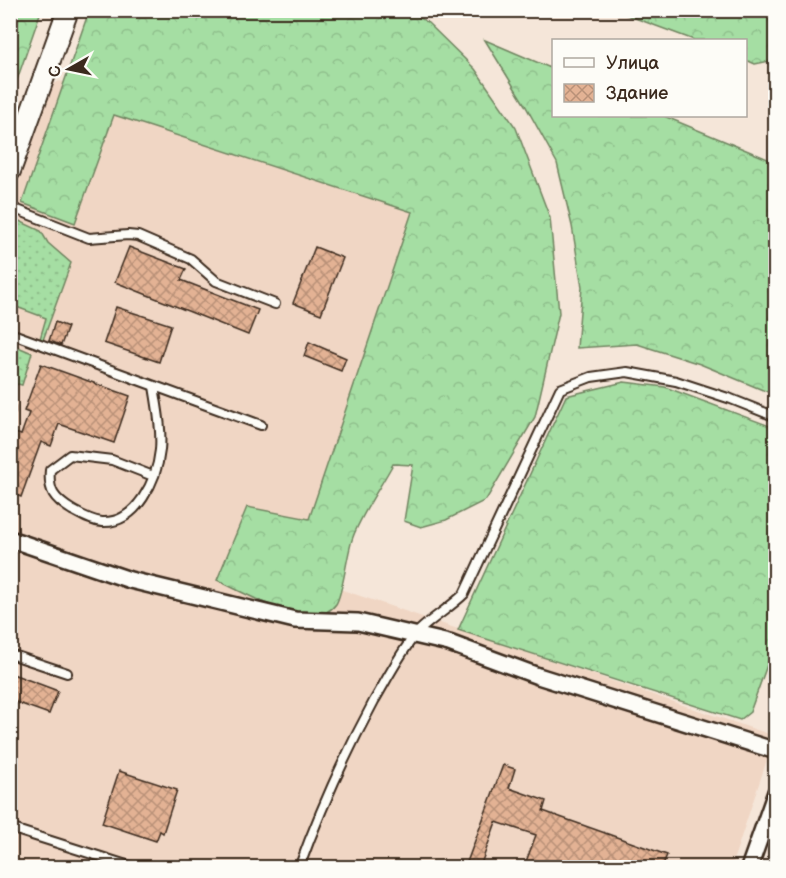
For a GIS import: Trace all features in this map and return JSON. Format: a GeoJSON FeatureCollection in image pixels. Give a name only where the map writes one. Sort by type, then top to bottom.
{"type":"FeatureCollection","features":[{"type":"Feature","properties":{"kind":"street"},"geometry":{"type":"LineString","coordinates":[[10,171],[68,10]]}},
{"type":"Feature","properties":{"kind":"street"},"geometry":{"type":"LineString","coordinates":[[10,539],[130,580],[296,620],[358,622],[449,643],[538,676],[776,751]]}},
{"type":"Feature","properties":{"kind":"street"},"geometry":{"type":"LineString","coordinates":[[749,867],[776,792]]}},
{"type":"Feature","properties":{"kind":"lane"},"geometry":{"type":"LineString","coordinates":[[10,207],[89,238],[138,236],[191,259],[216,281],[275,304]]}},
{"type":"Feature","properties":{"kind":"lane"},"geometry":{"type":"LineString","coordinates":[[10,333],[261,425]]}},
{"type":"Feature","properties":{"kind":"lane"},"geometry":{"type":"LineString","coordinates":[[299,867],[318,816],[363,722],[389,675],[416,634],[464,594],[560,389],[591,377],[627,372],[676,381],[776,417]]}},
{"type":"Feature","properties":{"kind":"lane"},"geometry":{"type":"LineString","coordinates":[[153,476],[112,460],[70,455],[50,470],[49,485],[59,502],[86,518],[103,522],[116,519],[133,510],[148,489],[153,476],[160,448],[154,386]]}},
{"type":"Feature","properties":{"kind":"lane"},"geometry":{"type":"LineString","coordinates":[[10,654],[67,673]]}},
{"type":"Feature","properties":{"kind":"lane"},"geometry":{"type":"LineString","coordinates":[[10,828],[136,867]]}},
{"type":"Feature","properties":{"kind":"shaded area"},"geometry":{"type":"Polygon","coordinates":[[[60,81],[439,209],[313,580],[775,736],[731,867],[11,868],[11,200],[51,85],[60,81]]]}},
{"type":"Feature","properties":{"kind":"green space"},"geometry":{"type":"Polygon","coordinates":[[[10,11],[41,11],[11,97],[10,11]]]}},
{"type":"Feature","properties":{"kind":"green space"},"geometry":{"type":"Polygon","coordinates":[[[89,11],[409,11],[427,22],[475,69],[516,128],[550,218],[559,313],[535,417],[486,500],[446,520],[421,527],[404,521],[413,465],[393,464],[357,528],[338,599],[336,604],[326,612],[312,615],[278,608],[217,580],[247,507],[309,519],[412,212],[114,115],[75,223],[22,203],[89,11]]]}},
{"type":"Feature","properties":{"kind":"green space"},"geometry":{"type":"Polygon","coordinates":[[[616,11],[775,11],[775,60],[755,64],[747,60],[747,39],[691,39],[616,11]]]}},
{"type":"Feature","properties":{"kind":"green space"},"geometry":{"type":"Polygon","coordinates":[[[485,40],[552,69],[552,117],[666,117],[775,162],[775,395],[700,364],[637,344],[577,348],[582,287],[572,226],[557,163],[485,40]]]}},
{"type":"Feature","properties":{"kind":"green space"},"geometry":{"type":"Polygon","coordinates":[[[15,219],[41,231],[48,243],[71,263],[43,340],[40,339],[46,318],[11,305],[11,231],[15,219]]]}},
{"type":"Feature","properties":{"kind":"green space"},"geometry":{"type":"Polygon","coordinates":[[[11,344],[32,353],[22,385],[11,387],[11,344]]]}},
{"type":"Feature","properties":{"kind":"green space"},"geometry":{"type":"Polygon","coordinates":[[[624,382],[665,387],[775,428],[775,643],[750,712],[740,720],[458,630],[566,396],[624,382]]]}},
{"type":"Feature","properties":{"kind":"building"},"geometry":{"type":"Polygon","coordinates":[[[129,247],[186,269],[181,280],[258,310],[248,335],[115,282],[129,247]]]}},
{"type":"Feature","properties":{"kind":"building"},"geometry":{"type":"Polygon","coordinates":[[[315,247],[343,258],[321,314],[293,303],[315,247]]]}},
{"type":"Feature","properties":{"kind":"building"},"geometry":{"type":"Polygon","coordinates":[[[116,307],[171,325],[159,362],[104,343],[116,307]]]}},
{"type":"Feature","properties":{"kind":"building"},"geometry":{"type":"Polygon","coordinates":[[[55,322],[68,327],[61,345],[49,341],[55,322]]]}},
{"type":"Feature","properties":{"kind":"building"},"geometry":{"type":"Polygon","coordinates":[[[309,342],[346,358],[341,371],[304,356],[309,342]]]}},
{"type":"Feature","properties":{"kind":"building"},"geometry":{"type":"Polygon","coordinates":[[[41,364],[130,396],[114,443],[59,424],[51,446],[41,442],[21,497],[10,493],[10,445],[15,433],[21,435],[29,413],[24,411],[41,364]]]}},
{"type":"Feature","properties":{"kind":"building"},"geometry":{"type":"Polygon","coordinates":[[[10,673],[58,691],[49,714],[10,700],[10,673]]]}},
{"type":"Feature","properties":{"kind":"building"},"geometry":{"type":"Polygon","coordinates":[[[503,765],[515,769],[509,788],[546,801],[543,811],[667,855],[662,867],[524,867],[536,835],[496,822],[480,867],[466,865],[503,765]]]}},
{"type":"Feature","properties":{"kind":"building"},"geometry":{"type":"Polygon","coordinates":[[[119,771],[177,790],[163,833],[160,831],[156,841],[102,823],[119,771]]]}}]}
